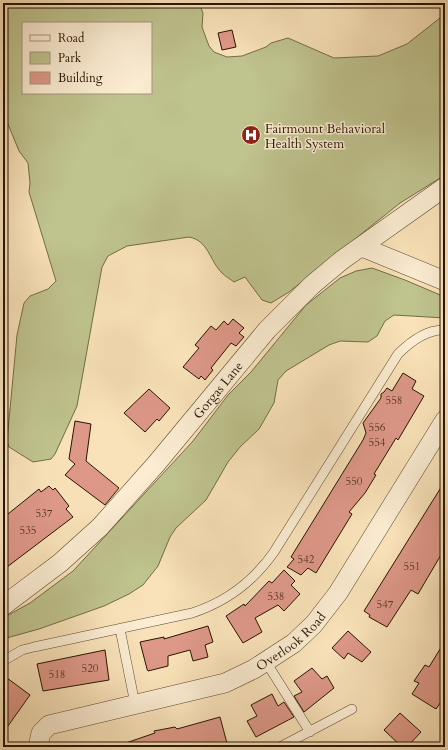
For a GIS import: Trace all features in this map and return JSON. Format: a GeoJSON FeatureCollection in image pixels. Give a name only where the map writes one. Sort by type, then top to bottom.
{"type":"FeatureCollection","features":[{"type":"Feature","properties":{"kind":"street","name":"Gorgas Lane"},"geometry":{"type":"LineString","coordinates":[[3,606],[60,563],[100,527],[290,306],[324,274],[445,187]]}},
{"type":"Feature","properties":{"kind":"street"},"geometry":{"type":"LineString","coordinates":[[362,247],[445,281]]}},
{"type":"Feature","properties":{"kind":"street","name":"Overlook Road"},"geometry":{"type":"LineString","coordinates":[[40,740],[49,725],[56,722],[225,683],[266,662],[283,651],[304,634],[331,604],[445,420]]}},
{"type":"Feature","properties":{"kind":"lane"},"geometry":{"type":"LineString","coordinates":[[3,661],[22,650],[172,618],[211,607],[233,594],[251,579],[274,552],[398,354],[407,345],[420,337],[431,332],[445,330]]}},
{"type":"Feature","properties":{"kind":"lane"},"geometry":{"type":"LineString","coordinates":[[120,629],[135,704]]}},
{"type":"Feature","properties":{"kind":"lane"},"geometry":{"type":"LineString","coordinates":[[266,662],[310,732]]}},
{"type":"Feature","properties":{"kind":"lane"},"geometry":{"type":"LineString","coordinates":[[280,747],[352,709]]}},
{"type":"Feature","properties":{"kind":"green space","name":"Fairmount Behavioral Health System"},"geometry":{"type":"Polygon","coordinates":[[[3,3],[199,3],[203,13],[202,27],[209,46],[214,52],[227,57],[242,56],[266,47],[271,43],[288,38],[334,58],[378,56],[407,44],[445,14],[445,175],[400,203],[289,292],[271,303],[262,300],[245,277],[234,282],[222,273],[205,247],[196,239],[189,237],[127,246],[108,256],[102,267],[77,406],[55,454],[51,459],[33,462],[9,447],[7,441],[17,335],[24,303],[30,296],[48,289],[56,281],[29,192],[30,183],[28,163],[19,151],[3,112],[3,80],[7,77],[3,54],[3,3]]]}},
{"type":"Feature","properties":{"kind":"green space"},"geometry":{"type":"Polygon","coordinates":[[[372,268],[445,297],[445,318],[394,315],[385,321],[377,336],[368,342],[340,341],[329,345],[286,371],[278,380],[274,403],[259,429],[240,447],[228,462],[206,500],[176,528],[170,537],[158,566],[143,585],[129,594],[104,606],[39,629],[3,639],[3,618],[30,603],[73,571],[193,441],[228,395],[251,372],[306,305],[340,278],[356,271],[372,268]]]}},
{"type":"Feature","properties":{"kind":"building"},"geometry":{"type":"Polygon","coordinates":[[[232,30],[236,47],[222,50],[218,33],[232,30]]]}},
{"type":"Feature","properties":{"kind":"building"},"geometry":{"type":"Polygon","coordinates":[[[233,319],[244,328],[239,333],[244,337],[236,346],[231,343],[211,368],[213,370],[205,380],[201,376],[199,379],[183,367],[199,348],[195,345],[211,326],[216,330],[224,321],[228,325],[233,319]]]}},
{"type":"Feature","properties":{"kind":"building"},"geometry":{"type":"Polygon","coordinates":[[[403,373],[416,381],[412,389],[424,396],[398,440],[396,438],[374,474],[376,475],[365,493],[349,512],[352,514],[316,573],[308,568],[301,575],[287,567],[294,559],[291,557],[363,440],[366,433],[363,423],[381,398],[381,394],[387,388],[392,391],[403,373]]]}},
{"type":"Feature","properties":{"kind":"building"},"geometry":{"type":"Polygon","coordinates":[[[149,389],[170,408],[159,421],[157,419],[145,432],[124,413],[149,389]]]}},
{"type":"Feature","properties":{"kind":"building"},"geometry":{"type":"Polygon","coordinates":[[[75,421],[91,424],[86,461],[119,488],[105,505],[65,475],[75,464],[69,459],[75,421]]]}},
{"type":"Feature","properties":{"kind":"building"},"geometry":{"type":"Polygon","coordinates":[[[445,481],[445,548],[418,594],[411,590],[387,627],[369,617],[370,615],[364,611],[445,481]]]}},
{"type":"Feature","properties":{"kind":"building"},"geometry":{"type":"Polygon","coordinates":[[[49,486],[53,490],[55,488],[69,506],[66,509],[73,517],[3,570],[3,518],[39,489],[41,492],[49,486]]]}},
{"type":"Feature","properties":{"kind":"building"},"geometry":{"type":"Polygon","coordinates":[[[284,570],[295,581],[291,585],[300,594],[284,611],[278,605],[255,618],[262,632],[243,643],[226,616],[244,604],[245,606],[269,581],[272,583],[284,570]]]}},
{"type":"Feature","properties":{"kind":"building"},"geometry":{"type":"Polygon","coordinates":[[[208,626],[213,642],[205,645],[208,657],[193,661],[190,650],[168,656],[168,666],[148,671],[140,642],[164,637],[164,639],[208,626]]]}},
{"type":"Feature","properties":{"kind":"building"},"geometry":{"type":"Polygon","coordinates":[[[348,631],[371,652],[362,662],[348,653],[344,659],[332,648],[348,631]]]}},
{"type":"Feature","properties":{"kind":"building"},"geometry":{"type":"Polygon","coordinates":[[[445,641],[445,696],[436,709],[412,694],[419,683],[414,681],[425,665],[429,667],[445,641]]]}},
{"type":"Feature","properties":{"kind":"building"},"geometry":{"type":"Polygon","coordinates":[[[105,650],[109,680],[43,691],[37,664],[105,650]]]}},
{"type":"Feature","properties":{"kind":"building"},"geometry":{"type":"Polygon","coordinates":[[[312,668],[322,679],[327,676],[334,688],[304,712],[294,696],[302,692],[294,681],[312,668]]]}},
{"type":"Feature","properties":{"kind":"building"},"geometry":{"type":"Polygon","coordinates":[[[3,675],[30,695],[3,733],[3,675]]]}},
{"type":"Feature","properties":{"kind":"building"},"geometry":{"type":"Polygon","coordinates":[[[272,694],[278,706],[284,702],[294,717],[256,737],[247,721],[257,716],[251,705],[272,694]]]}},
{"type":"Feature","properties":{"kind":"building"},"geometry":{"type":"Polygon","coordinates":[[[400,713],[421,732],[407,747],[402,747],[384,730],[400,713]]]}},
{"type":"Feature","properties":{"kind":"building"},"geometry":{"type":"Polygon","coordinates":[[[220,717],[228,747],[120,747],[120,745],[155,733],[154,731],[175,727],[177,729],[220,717]]]}},
{"type":"Feature","properties":{"kind":"place","name":"Fairmount Behavioral Health System"},"geometry":{"type":"Point","coordinates":[251,135]}}]}
